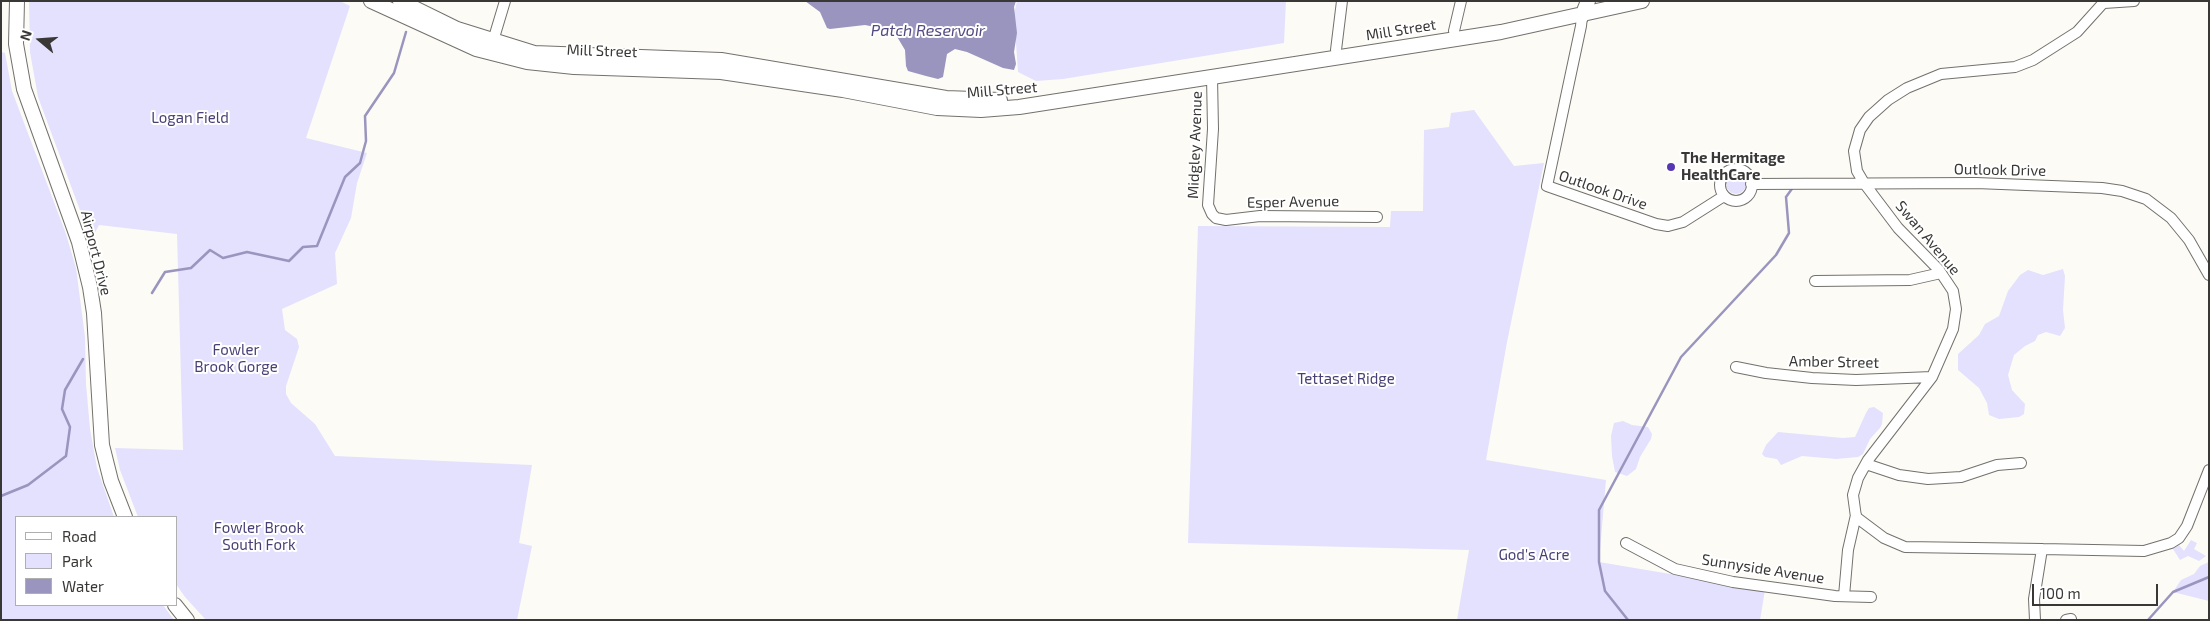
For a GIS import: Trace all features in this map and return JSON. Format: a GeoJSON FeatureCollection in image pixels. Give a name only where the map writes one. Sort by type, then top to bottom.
{"type":"FeatureCollection","features":[{"type":"Feature","properties":{"kind":"main road","name":"Airport Drive"},"geometry":{"type":"LineString","coordinates":[[17,1],[16,44],[24,89],[79,242],[90,287],[94,313],[102,445],[111,481],[125,516]]}},
{"type":"Feature","properties":{"kind":"main road","name":"Mill Street"},"geometry":{"type":"LineString","coordinates":[[371,1],[476,49],[527,62],[574,67],[721,72],[843,90],[1000,100],[1050,94],[1454,31],[1539,17],[1603,1]]}},
{"type":"Feature","properties":{"kind":"main road","name":"Mill Street"},"geometry":{"type":"LineString","coordinates":[[400,1],[457,29],[522,51],[544,54],[658,56],[721,60],[898,95],[912,104],[951,109],[1005,108],[1501,32],[1582,6],[1642,1]]}},
{"type":"Feature","properties":{"kind":"main road"},"geometry":{"type":"LineString","coordinates":[[176,606],[187,620]]}},
{"type":"Feature","properties":{"kind":"street"},"geometry":{"type":"LineString","coordinates":[[493,41],[506,1]]}},
{"type":"Feature","properties":{"kind":"street"},"geometry":{"type":"LineString","coordinates":[[1336,50],[1342,1]]}},
{"type":"Feature","properties":{"kind":"street"},"geometry":{"type":"LineString","coordinates":[[1454,31],[1461,1]]}},
{"type":"Feature","properties":{"kind":"street"},"geometry":{"type":"LineString","coordinates":[[2105,2],[2134,1]]}},
{"type":"Feature","properties":{"kind":"street","name":"Swan Avenue"},"geometry":{"type":"LineString","coordinates":[[1844,596],[1848,550],[1856,516],[1853,490],[1866,464],[1932,377],[1953,329],[1956,309],[1953,292],[1941,273],[1898,228],[1864,183],[1856,164],[1856,144],[1860,130],[1866,121],[1888,100],[1907,88],[1941,74],[2015,66],[2033,60],[2077,32],[2105,2]]}},
{"type":"Feature","properties":{"kind":"street","name":"Outlook Drive"},"geometry":{"type":"LineString","coordinates":[[1582,6],[1581,26],[1547,186],[1656,224],[1668,226],[1683,222],[1724,196]]}},
{"type":"Feature","properties":{"kind":"street","name":"Midgley Avenue"},"geometry":{"type":"LineString","coordinates":[[1212,77],[1213,129],[1208,205],[1212,214]]}},
{"type":"Feature","properties":{"kind":"street"},"geometry":{"type":"LineString","coordinates":[[1735,169],[1742,171],[1750,178],[1751,184],[1748,194],[1742,199],[1732,200],[1724,196],[1720,182],[1723,175],[1735,169]]}},
{"type":"Feature","properties":{"kind":"street","name":"Outlook Drive"},"geometry":{"type":"LineString","coordinates":[[1751,184],[1976,183],[2094,187],[2131,193],[2159,208],[2184,234],[2209,275]]}},
{"type":"Feature","properties":{"kind":"street","name":"Esper Avenue"},"geometry":{"type":"LineString","coordinates":[[1212,214],[1216,218],[1226,220],[1260,216],[1377,217]]}},
{"type":"Feature","properties":{"kind":"street"},"geometry":{"type":"LineString","coordinates":[[1815,281],[1910,280],[1941,273]]}},
{"type":"Feature","properties":{"kind":"street","name":"Amber Street"},"geometry":{"type":"LineString","coordinates":[[1736,367],[1766,373],[1819,379],[1856,380],[1932,377]]}},
{"type":"Feature","properties":{"kind":"street"},"geometry":{"type":"LineString","coordinates":[[1866,464],[1899,475],[1928,479],[1956,478],[1998,465],[2021,463]]}},
{"type":"Feature","properties":{"kind":"street"},"geometry":{"type":"LineString","coordinates":[[1856,516],[1860,522],[1884,538],[1905,547],[2144,551],[2171,543],[2179,538],[2187,526],[2209,470]]}},
{"type":"Feature","properties":{"kind":"street","name":"Sunnyside Avenue"},"geometry":{"type":"LineString","coordinates":[[1626,543],[1676,569],[1733,582],[1844,596],[1871,597]]}},
{"type":"Feature","properties":{"kind":"street"},"geometry":{"type":"LineString","coordinates":[[2035,620],[2034,599],[2042,549]]}},
{"type":"Feature","properties":{"kind":"green space"},"geometry":{"type":"Polygon","coordinates":[[[29,1],[340,1],[350,6],[306,138],[367,153],[357,183],[351,218],[335,253],[337,284],[282,309],[285,330],[297,339],[299,347],[286,386],[286,394],[291,403],[315,424],[335,456],[532,465],[519,543],[532,546],[517,620],[206,620],[185,597],[178,587],[178,516],[138,516],[120,470],[115,448],[183,450],[177,234],[99,225],[91,240],[38,97],[30,52],[29,1]]]}},
{"type":"Feature","properties":{"kind":"green space"},"geometry":{"type":"Polygon","coordinates":[[[1017,1],[1286,1],[1284,43],[1063,79],[1036,81],[1018,72],[1014,14],[1017,1]]]}},
{"type":"Feature","properties":{"kind":"green space"},"geometry":{"type":"Polygon","coordinates":[[[1,52],[5,53],[12,91],[66,234],[76,268],[85,337],[86,384],[90,429],[97,468],[114,516],[15,516],[15,606],[164,606],[174,620],[1,620],[1,52]]]}},
{"type":"Feature","properties":{"kind":"green space","name":"Tettaset Ridge"},"geometry":{"type":"Polygon","coordinates":[[[1474,110],[1514,166],[1544,163],[1507,342],[1486,460],[1606,480],[1599,562],[1765,590],[1760,620],[1457,620],[1469,550],[1188,543],[1198,226],[1390,227],[1391,211],[1423,211],[1424,130],[1449,127],[1451,113],[1474,110]]]}},
{"type":"Feature","properties":{"kind":"green space"},"geometry":{"type":"Polygon","coordinates":[[[1736,174],[1743,177],[1746,184],[1743,191],[1736,194],[1729,191],[1726,184],[1729,177],[1736,174]]]}},
{"type":"Feature","properties":{"kind":"green space"},"geometry":{"type":"Polygon","coordinates":[[[2063,269],[2065,276],[2063,310],[2065,328],[2060,336],[2046,332],[2038,335],[2035,341],[2014,355],[2008,375],[2012,390],[2025,404],[2024,414],[2019,417],[1999,419],[1989,415],[1987,403],[1979,388],[1958,370],[1958,354],[1979,335],[1985,324],[1999,316],[2008,291],[2020,275],[2028,270],[2043,275],[2063,269]]]}},
{"type":"Feature","properties":{"kind":"green space"},"geometry":{"type":"Polygon","coordinates":[[[1874,407],[1883,413],[1882,424],[1870,439],[1863,454],[1858,457],[1836,459],[1802,456],[1781,465],[1777,459],[1765,457],[1762,454],[1766,445],[1778,432],[1843,438],[1855,437],[1869,408],[1874,407]]]}},
{"type":"Feature","properties":{"kind":"green space"},"geometry":{"type":"Polygon","coordinates":[[[1623,421],[1632,425],[1648,427],[1652,434],[1636,469],[1627,476],[1615,472],[1612,456],[1611,436],[1614,423],[1623,421]]]}},
{"type":"Feature","properties":{"kind":"green space"},"geometry":{"type":"Polygon","coordinates":[[[2191,540],[2197,543],[2194,549],[2206,556],[2199,561],[2188,556],[2180,560],[2173,549],[2179,545],[2184,551],[2191,540]]]}},
{"type":"Feature","properties":{"kind":"green space"},"geometry":{"type":"Polygon","coordinates":[[[2209,562],[2209,601],[2173,592],[2181,580],[2194,574],[2200,566],[2209,562]]]}},
{"type":"Feature","properties":{"kind":"water","name":"Patch Reservoir"},"geometry":{"type":"Polygon","coordinates":[[[805,1],[1016,1],[1014,7],[1017,33],[1014,52],[1016,64],[1014,70],[1003,68],[967,52],[955,49],[947,54],[943,77],[938,79],[908,71],[905,50],[896,35],[885,29],[865,25],[827,28],[820,12],[805,1]]]}},
{"type":"Feature","properties":{"kind":"waterway"},"geometry":{"type":"LineString","coordinates":[[152,293],[165,272],[191,268],[210,250],[223,258],[247,252],[289,261],[303,247],[317,246],[345,177],[360,163],[366,141],[365,116],[394,73],[406,32]]}},
{"type":"Feature","properties":{"kind":"waterway"},"geometry":{"type":"LineString","coordinates":[[1628,620],[1605,591],[1599,562],[1599,510],[1681,357],[1776,255],[1789,233],[1786,197],[1794,186]]}},
{"type":"Feature","properties":{"kind":"waterway"},"geometry":{"type":"LineString","coordinates":[[1,496],[28,485],[66,456],[70,427],[62,409],[65,390],[83,359]]}},
{"type":"Feature","properties":{"kind":"waterway"},"geometry":{"type":"LineString","coordinates":[[2148,620],[2173,592],[2209,577]]}},
{"type":"Feature","properties":{"kind":"place","name":"The Hermitage HealthCare"},"geometry":{"type":"Point","coordinates":[1671,167]}},
{"type":"Feature","properties":{"kind":"park label","name":"Logan Field"},"geometry":{"type":"Point","coordinates":[190,118]}},
{"type":"Feature","properties":{"kind":"park label","name":"Fowler Brook Gorge"},"geometry":{"type":"Point","coordinates":[236,358]}},
{"type":"Feature","properties":{"kind":"park label","name":"Fowler Brook South Fork"},"geometry":{"type":"Point","coordinates":[259,536]}},
{"type":"Feature","properties":{"kind":"park label","name":"God's Acre"},"geometry":{"type":"Point","coordinates":[1534,555]}}]}
